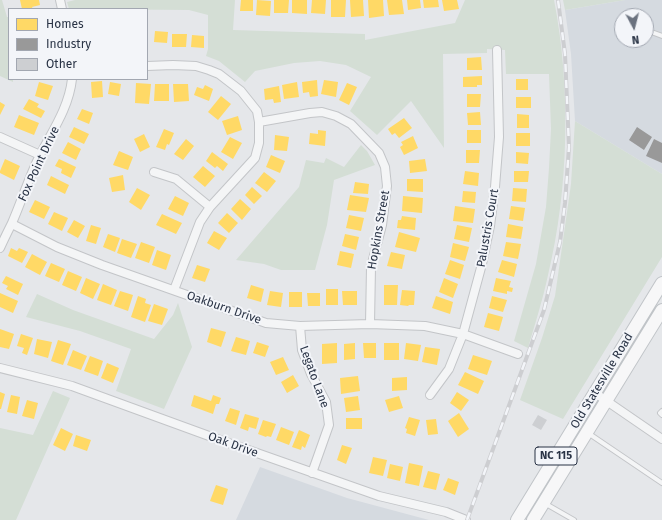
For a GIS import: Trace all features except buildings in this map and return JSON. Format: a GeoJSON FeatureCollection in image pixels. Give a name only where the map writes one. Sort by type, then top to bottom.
{"type":"FeatureCollection","features":[{"type":"Feature","properties":{"kind":"main road","name":"Old Statesville Road"},"geometry":{"type":"LineString","coordinates":[[516,520],[662,283]]}},
{"type":"Feature","properties":{"kind":"main road","name":"Old Statesville Road"},"geometry":{"type":"LineString","coordinates":[[533,520],[606,400],[660,318]]}},
{"type":"Feature","properties":{"kind":"street","name":"Palustris Court"},"geometry":{"type":"LineString","coordinates":[[430,395],[449,369],[463,334],[482,264],[490,226],[499,137],[497,50]]}},
{"type":"Feature","properties":{"kind":"street"},"geometry":{"type":"LineString","coordinates":[[148,66],[196,66],[219,74],[241,91],[257,111],[259,122],[259,143],[255,158],[210,207],[200,222],[174,290]]}},
{"type":"Feature","properties":{"kind":"street","name":"Fox Point Drive"},"geometry":{"type":"LineString","coordinates":[[0,248],[12,224],[40,155],[64,109],[69,96],[72,80]]}},
{"type":"Feature","properties":{"kind":"street","name":"Hopkins Street"},"geometry":{"type":"LineString","coordinates":[[259,122],[322,112],[336,116],[351,124],[379,153],[385,167],[387,186],[382,225],[371,267],[370,324]]}},
{"type":"Feature","properties":{"kind":"street"},"geometry":{"type":"LineString","coordinates":[[0,137],[40,155]]}},
{"type":"Feature","properties":{"kind":"street"},"geometry":{"type":"LineString","coordinates":[[154,172],[176,178],[210,207]]}},
{"type":"Feature","properties":{"kind":"street","name":"Oakburn Drive"},"geometry":{"type":"LineString","coordinates":[[12,224],[57,247],[94,262],[266,323],[300,326],[370,324],[425,326],[463,334],[518,354]]}},
{"type":"Feature","properties":{"kind":"street","name":"Legato Lane"},"geometry":{"type":"LineString","coordinates":[[300,326],[302,350],[311,374],[326,402],[329,425],[312,473]]}},
{"type":"Feature","properties":{"kind":"street","name":"Oak Drive"},"geometry":{"type":"LineString","coordinates":[[0,368],[72,386],[379,496],[446,512],[466,520]]}},
{"type":"Feature","properties":{"kind":"street"},"geometry":{"type":"LineString","coordinates":[[595,393],[662,439]]}},
{"type":"Feature","properties":{"kind":"lane"},"geometry":{"type":"LineString","coordinates":[[662,411],[660,414],[662,415]]}},
{"type":"Feature","properties":{"kind":"lane"},"geometry":{"type":"LineString","coordinates":[[586,432],[662,483]]}},
{"type":"Feature","properties":{"kind":"lane"},"geometry":{"type":"LineString","coordinates":[[544,502],[574,520]]}},
{"type":"Feature","properties":{"kind":"shaded area"},"geometry":{"type":"Polygon","coordinates":[[[0,0],[2,0],[8,17],[8,80],[0,76],[0,0]]]}},
{"type":"Feature","properties":{"kind":"shaded area"},"geometry":{"type":"Polygon","coordinates":[[[75,0],[235,0],[233,30],[365,34],[365,40],[455,23],[465,0],[554,0],[563,67],[565,102],[564,173],[555,242],[544,293],[528,348],[514,341],[536,264],[546,207],[551,129],[549,74],[506,74],[505,50],[487,49],[487,53],[443,54],[444,148],[411,101],[377,135],[350,111],[371,77],[346,65],[320,61],[294,63],[255,71],[245,82],[219,61],[206,56],[208,49],[208,15],[189,10],[148,10],[148,8],[69,8],[67,2],[75,0]]]}},
{"type":"Feature","properties":{"kind":"shaded area"},"geometry":{"type":"Polygon","coordinates":[[[563,0],[625,0],[565,10],[563,0]]]}},
{"type":"Feature","properties":{"kind":"shaded area"},"geometry":{"type":"Polygon","coordinates":[[[625,0],[662,0],[662,174],[575,121],[571,54],[565,10],[625,0]]]}},
{"type":"Feature","properties":{"kind":"shaded area"},"geometry":{"type":"Polygon","coordinates":[[[575,121],[662,174],[662,257],[563,419],[520,400],[555,296],[571,184],[575,121]]]}},
{"type":"Feature","properties":{"kind":"shaded area"},"geometry":{"type":"Polygon","coordinates":[[[361,145],[367,151],[375,165],[334,180],[327,225],[315,270],[281,270],[264,264],[236,260],[299,187],[306,160],[324,163],[326,158],[344,167],[361,145]]]}},
{"type":"Feature","properties":{"kind":"shaded area"},"geometry":{"type":"Polygon","coordinates":[[[37,294],[73,310],[154,339],[173,315],[178,303],[192,347],[164,409],[116,391],[131,349],[80,331],[26,317],[37,294]]]}},
{"type":"Feature","properties":{"kind":"shaded area"},"geometry":{"type":"Polygon","coordinates":[[[53,391],[70,398],[16,520],[0,520],[0,428],[33,435],[53,391]]]}},
{"type":"Feature","properties":{"kind":"shaded area"},"geometry":{"type":"Polygon","coordinates":[[[260,467],[347,498],[429,520],[236,520],[260,467]]]}},
{"type":"Feature","properties":{"kind":"railway"},"geometry":{"type":"LineString","coordinates":[[467,520],[544,310],[560,242],[565,203],[569,147],[565,54],[558,0]]}}]}
